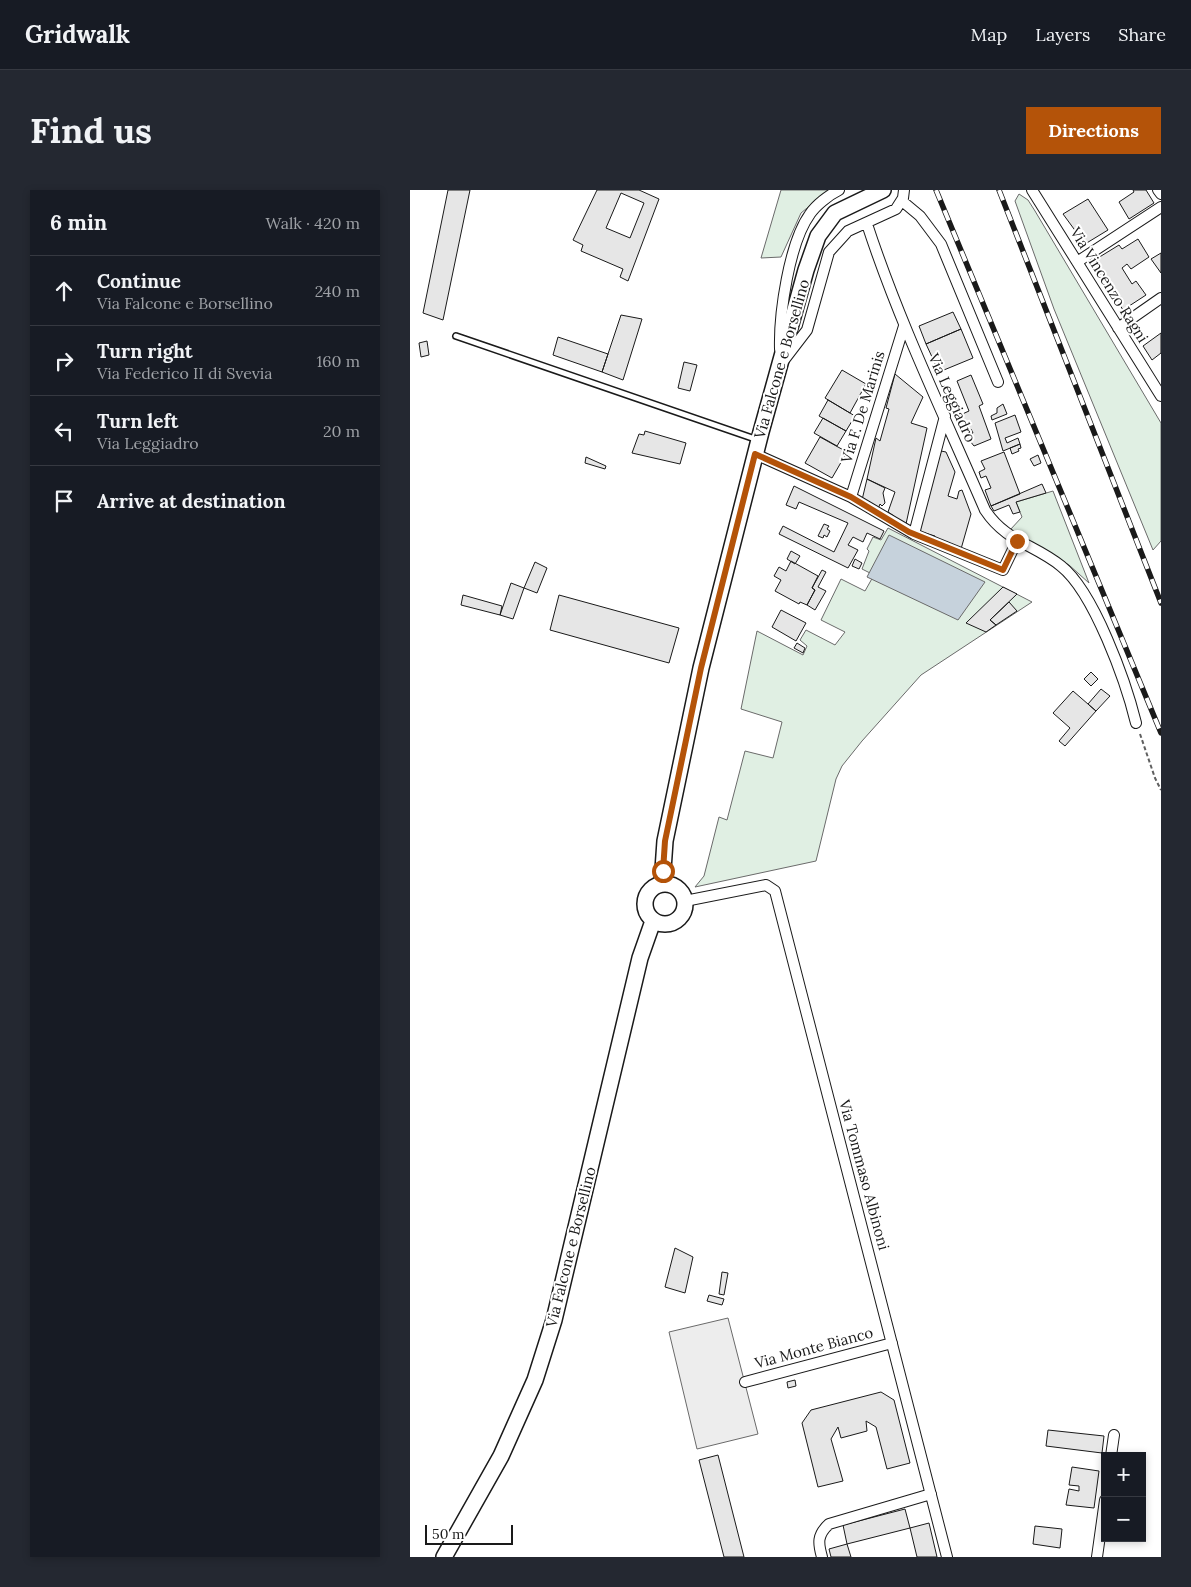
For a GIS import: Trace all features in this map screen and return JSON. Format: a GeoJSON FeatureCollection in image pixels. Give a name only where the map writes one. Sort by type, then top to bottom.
{"type":"FeatureCollection","features":[{"type":"Feature","properties":{"kind":"main road","name":"Via Falcone e Borsellino"},"geometry":{"type":"LineString","coordinates":[[662,884],[665,841],[701,668],[757,447],[818,236],[836,214],[883,190]]}},
{"type":"Feature","properties":{"kind":"main road"},"geometry":{"type":"LineString","coordinates":[[662,884],[668,884],[679,890],[685,901],[683,914],[673,923],[659,924],[653,921],[645,910],[644,903],[650,890],[662,884]]}},
{"type":"Feature","properties":{"kind":"main road","name":"Via Falcone e Borsellino"},"geometry":{"type":"LineString","coordinates":[[444,1557],[501,1456],[535,1380],[554,1320],[640,958],[653,921]]}},
{"type":"Feature","properties":{"kind":"street"},"geometry":{"type":"LineString","coordinates":[[780,365],[779,320],[797,238],[810,214],[832,193],[839,190]]}},
{"type":"Feature","properties":{"kind":"street"},"geometry":{"type":"LineString","coordinates":[[780,365],[807,330],[829,252],[848,232],[896,209],[902,201],[904,190]]}},
{"type":"Feature","properties":{"kind":"street","name":"Via Vincenzo Ragni"},"geometry":{"type":"LineString","coordinates":[[1032,190],[1159,390]]}},
{"type":"Feature","properties":{"kind":"street"},"geometry":{"type":"LineString","coordinates":[[1158,190],[1161,194]]}},
{"type":"Feature","properties":{"kind":"street"},"geometry":{"type":"LineString","coordinates":[[902,201],[924,222],[941,244],[998,382]]}},
{"type":"Feature","properties":{"kind":"street"},"geometry":{"type":"LineString","coordinates":[[1077,262],[1161,207]]}},
{"type":"Feature","properties":{"kind":"street","name":"Via Leggiadro"},"geometry":{"type":"LineString","coordinates":[[867,224],[886,283],[985,510],[1003,532],[1061,566],[1084,590],[1119,672],[1136,723]]}},
{"type":"Feature","properties":{"kind":"street"},"geometry":{"type":"LineString","coordinates":[[1118,328],[1161,298]]}},
{"type":"Feature","properties":{"kind":"street","name":"Via F. De Marinis"},"geometry":{"type":"LineString","coordinates":[[851,497],[904,326]]}},
{"type":"Feature","properties":{"kind":"street"},"geometry":{"type":"LineString","coordinates":[[914,534],[944,416]]}},
{"type":"Feature","properties":{"kind":"street"},"geometry":{"type":"LineString","coordinates":[[757,447],[851,497],[914,534],[1003,570],[1017,541]]}},
{"type":"Feature","properties":{"kind":"street","name":"Via Tommaso Albinoni"},"geometry":{"type":"LineString","coordinates":[[685,901],[766,885],[775,891],[947,1557]]}},
{"type":"Feature","properties":{"kind":"street","name":"Via Monte Bianco"},"geometry":{"type":"LineString","coordinates":[[744,1382],[892,1343]]}},
{"type":"Feature","properties":{"kind":"street"},"geometry":{"type":"LineString","coordinates":[[1112,1452],[1114,1436]]}},
{"type":"Feature","properties":{"kind":"street"},"geometry":{"type":"LineString","coordinates":[[822,1557],[819,1540],[820,1534],[829,1524],[931,1494]]}},
{"type":"Feature","properties":{"kind":"street"},"geometry":{"type":"LineString","coordinates":[[1097,1557],[1101,1528]]}},
{"type":"Feature","properties":{"kind":"lane"},"geometry":{"type":"LineString","coordinates":[[456,336],[757,447]]}},
{"type":"Feature","properties":{"kind":"path"},"geometry":{"type":"LineString","coordinates":[[1136,723],[1161,790]]}},
{"type":"Feature","properties":{"kind":"green space"},"geometry":{"type":"Polygon","coordinates":[[[781,190],[829,190],[801,213],[781,257],[761,258],[781,190]]]}},
{"type":"Feature","properties":{"kind":"green space"},"geometry":{"type":"Polygon","coordinates":[[[1019,194],[1028,200],[1035,211],[1161,423],[1161,541],[1153,550],[1054,309],[1015,201],[1019,194]]]}},
{"type":"Feature","properties":{"kind":"green space"},"geometry":{"type":"Polygon","coordinates":[[[1053,491],[1089,583],[1069,565],[1010,530],[1022,517],[1016,502],[1053,491]]]}},
{"type":"Feature","properties":{"kind":"green space"},"geometry":{"type":"Polygon","coordinates":[[[888,528],[1032,602],[921,675],[862,741],[842,766],[836,779],[816,861],[695,887],[704,876],[719,817],[727,820],[745,751],[773,758],[782,722],[741,709],[757,631],[803,655],[807,646],[800,640],[806,630],[835,645],[845,632],[821,620],[841,579],[865,591],[874,575],[862,569],[869,551],[867,549],[873,537],[881,540],[888,528]]]}},
{"type":"Feature","properties":{"kind":"shaded area"},"geometry":{"type":"Polygon","coordinates":[[[889,535],[985,582],[958,620],[867,577],[889,535]]]}},
{"type":"Feature","properties":{"kind":"shaded area"},"geometry":{"type":"Polygon","coordinates":[[[728,1318],[758,1434],[697,1449],[669,1332],[728,1318]]]}},
{"type":"Feature","properties":{"kind":"building"},"geometry":{"type":"Polygon","coordinates":[[[448,190],[470,190],[443,320],[423,313],[448,190]]]}},
{"type":"Feature","properties":{"kind":"building"},"geometry":{"type":"Polygon","coordinates":[[[597,190],[639,190],[659,199],[628,281],[620,277],[623,269],[581,251],[583,245],[573,240],[597,190]],[[621,193],[606,228],[630,238],[644,203],[621,193]]]}},
{"type":"Feature","properties":{"kind":"building"},"geometry":{"type":"Polygon","coordinates":[[[1133,190],[1146,190],[1154,203],[1129,219],[1119,202],[1134,192],[1133,190]]]}},
{"type":"Feature","properties":{"kind":"building"},"geometry":{"type":"Polygon","coordinates":[[[1088,199],[1108,230],[1085,244],[1063,214],[1088,199]]]}},
{"type":"Feature","properties":{"kind":"building"},"geometry":{"type":"Polygon","coordinates":[[[1138,239],[1149,257],[1131,269],[1127,264],[1122,268],[1132,284],[1136,281],[1146,295],[1123,310],[1093,261],[1119,245],[1122,249],[1138,239]]]}},
{"type":"Feature","properties":{"kind":"building"},"geometry":{"type":"Polygon","coordinates":[[[1161,253],[1161,273],[1151,259],[1161,253]]]}},
{"type":"Feature","properties":{"kind":"building"},"geometry":{"type":"Polygon","coordinates":[[[953,312],[961,329],[926,344],[919,326],[953,312]]]}},
{"type":"Feature","properties":{"kind":"building"},"geometry":{"type":"Polygon","coordinates":[[[621,315],[642,319],[623,380],[602,372],[621,315]]]}},
{"type":"Feature","properties":{"kind":"building"},"geometry":{"type":"Polygon","coordinates":[[[961,329],[973,358],[939,372],[926,344],[961,329]]]}},
{"type":"Feature","properties":{"kind":"building"},"geometry":{"type":"Polygon","coordinates":[[[1161,333],[1161,353],[1152,360],[1143,346],[1161,333]]]}},
{"type":"Feature","properties":{"kind":"building"},"geometry":{"type":"Polygon","coordinates":[[[558,337],[608,354],[602,372],[553,355],[558,337]]]}},
{"type":"Feature","properties":{"kind":"building"},"geometry":{"type":"Polygon","coordinates":[[[427,341],[429,355],[421,357],[419,343],[427,341]]]}},
{"type":"Feature","properties":{"kind":"building"},"geometry":{"type":"Polygon","coordinates":[[[684,362],[697,365],[690,391],[678,388],[684,362]]]}},
{"type":"Feature","properties":{"kind":"building"},"geometry":{"type":"Polygon","coordinates":[[[842,370],[866,384],[850,413],[825,398],[842,370]]]}},
{"type":"Feature","properties":{"kind":"building"},"geometry":{"type":"Polygon","coordinates":[[[895,374],[923,397],[911,423],[927,428],[906,524],[895,519],[888,512],[895,492],[867,479],[876,438],[880,441],[889,409],[886,408],[895,374]]]}},
{"type":"Feature","properties":{"kind":"building"},"geometry":{"type":"Polygon","coordinates":[[[971,375],[983,404],[979,406],[991,439],[974,446],[966,436],[973,433],[971,429],[965,432],[958,416],[969,411],[957,381],[971,375]]]}},
{"type":"Feature","properties":{"kind":"building"},"geometry":{"type":"Polygon","coordinates":[[[828,400],[855,416],[846,431],[819,416],[828,400]]]}},
{"type":"Feature","properties":{"kind":"building"},"geometry":{"type":"Polygon","coordinates":[[[1003,404],[1007,414],[992,420],[991,416],[997,413],[997,408],[1003,404]]]}},
{"type":"Feature","properties":{"kind":"building"},"geometry":{"type":"Polygon","coordinates":[[[1015,415],[1021,432],[1005,438],[1007,443],[1018,438],[1020,444],[1003,451],[995,423],[1015,415]]]}},
{"type":"Feature","properties":{"kind":"building"},"geometry":{"type":"Polygon","coordinates":[[[823,418],[846,431],[837,446],[814,433],[823,418]]]}},
{"type":"Feature","properties":{"kind":"building"},"geometry":{"type":"Polygon","coordinates":[[[645,431],[686,443],[680,464],[632,453],[639,434],[644,435],[645,431]]]}},
{"type":"Feature","properties":{"kind":"building"},"geometry":{"type":"Polygon","coordinates":[[[820,437],[847,452],[832,478],[805,463],[820,437]]]}},
{"type":"Feature","properties":{"kind":"building"},"geometry":{"type":"Polygon","coordinates":[[[1020,444],[1021,448],[1018,449],[1019,451],[1012,454],[1010,448],[1020,444]]]}},
{"type":"Feature","properties":{"kind":"building"},"geometry":{"type":"Polygon","coordinates":[[[941,451],[946,452],[955,472],[948,496],[957,499],[959,491],[962,490],[971,514],[961,549],[934,539],[935,536],[918,531],[941,451]]]}},
{"type":"Feature","properties":{"kind":"building"},"geometry":{"type":"Polygon","coordinates":[[[1004,452],[1020,494],[991,506],[985,490],[991,488],[986,476],[981,478],[979,472],[985,469],[981,461],[1004,452]]]}},
{"type":"Feature","properties":{"kind":"building"},"geometry":{"type":"Polygon","coordinates":[[[1038,455],[1041,463],[1034,466],[1030,459],[1038,455]]]}},
{"type":"Feature","properties":{"kind":"building"},"geometry":{"type":"Polygon","coordinates":[[[586,457],[606,466],[605,469],[585,463],[586,457]]]}},
{"type":"Feature","properties":{"kind":"building"},"geometry":{"type":"Polygon","coordinates":[[[867,479],[885,488],[883,493],[885,503],[882,506],[880,504],[878,509],[862,500],[867,479]]]}},
{"type":"Feature","properties":{"kind":"building"},"geometry":{"type":"Polygon","coordinates":[[[1042,484],[1046,493],[1016,502],[1020,512],[1013,514],[1009,505],[994,511],[991,506],[1042,484]]]}},
{"type":"Feature","properties":{"kind":"building"},"geometry":{"type":"Polygon","coordinates":[[[794,486],[884,531],[880,539],[867,533],[863,542],[853,537],[848,545],[858,550],[848,568],[779,534],[783,526],[834,552],[848,523],[799,502],[796,509],[786,505],[794,486]]]}},
{"type":"Feature","properties":{"kind":"building"},"geometry":{"type":"Polygon","coordinates":[[[824,524],[829,526],[827,529],[830,531],[827,537],[824,535],[823,538],[818,536],[824,524]]]}},
{"type":"Feature","properties":{"kind":"building"},"geometry":{"type":"Polygon","coordinates":[[[791,551],[800,556],[795,564],[787,559],[791,551]]]}},
{"type":"Feature","properties":{"kind":"building"},"geometry":{"type":"Polygon","coordinates":[[[855,559],[862,563],[859,569],[852,566],[855,559]]]}},
{"type":"Feature","properties":{"kind":"building"},"geometry":{"type":"Polygon","coordinates":[[[791,561],[818,576],[812,588],[815,590],[807,605],[800,602],[799,604],[775,591],[781,580],[774,576],[779,567],[786,571],[791,561]]]}},
{"type":"Feature","properties":{"kind":"building"},"geometry":{"type":"Polygon","coordinates":[[[535,562],[547,568],[537,593],[524,588],[535,562]]]}},
{"type":"Feature","properties":{"kind":"building"},"geometry":{"type":"Polygon","coordinates":[[[822,570],[826,572],[818,587],[826,591],[815,610],[807,605],[815,590],[812,588],[822,570]]]}},
{"type":"Feature","properties":{"kind":"building"},"geometry":{"type":"Polygon","coordinates":[[[511,583],[524,588],[513,619],[500,615],[511,583]]]}},
{"type":"Feature","properties":{"kind":"building"},"geometry":{"type":"Polygon","coordinates":[[[1003,587],[1017,594],[990,620],[996,625],[986,632],[966,623],[1003,587]]]}},
{"type":"Feature","properties":{"kind":"building"},"geometry":{"type":"Polygon","coordinates":[[[463,595],[502,606],[500,615],[461,605],[463,595]]]}},
{"type":"Feature","properties":{"kind":"building"},"geometry":{"type":"Polygon","coordinates":[[[559,595],[679,628],[669,663],[550,630],[559,595]]]}},
{"type":"Feature","properties":{"kind":"building"},"geometry":{"type":"Polygon","coordinates":[[[1009,602],[1017,611],[996,625],[990,620],[1009,602]]]}},
{"type":"Feature","properties":{"kind":"building"},"geometry":{"type":"Polygon","coordinates":[[[781,610],[806,623],[796,641],[772,627],[781,610]]]}},
{"type":"Feature","properties":{"kind":"building"},"geometry":{"type":"Polygon","coordinates":[[[797,643],[805,648],[803,653],[794,648],[797,643]]]}},
{"type":"Feature","properties":{"kind":"building"},"geometry":{"type":"Polygon","coordinates":[[[1091,672],[1098,679],[1091,686],[1084,679],[1091,672]]]}},
{"type":"Feature","properties":{"kind":"building"},"geometry":{"type":"Polygon","coordinates":[[[1101,689],[1110,696],[1096,711],[1088,704],[1101,689]]]}},
{"type":"Feature","properties":{"kind":"building"},"geometry":{"type":"Polygon","coordinates":[[[1073,691],[1096,711],[1065,746],[1059,741],[1070,728],[1053,713],[1073,691]]]}},
{"type":"Feature","properties":{"kind":"building"},"geometry":{"type":"Polygon","coordinates":[[[675,1248],[693,1257],[685,1293],[665,1287],[675,1248]]]}},
{"type":"Feature","properties":{"kind":"building"},"geometry":{"type":"Polygon","coordinates":[[[722,1272],[728,1273],[724,1295],[719,1294],[722,1272]]]}},
{"type":"Feature","properties":{"kind":"building"},"geometry":{"type":"Polygon","coordinates":[[[709,1295],[724,1299],[722,1305],[707,1301],[709,1295]]]}},
{"type":"Feature","properties":{"kind":"building"},"geometry":{"type":"Polygon","coordinates":[[[795,1380],[796,1386],[788,1388],[787,1382],[795,1380]]]}},
{"type":"Feature","properties":{"kind":"building"},"geometry":{"type":"Polygon","coordinates":[[[881,1392],[894,1400],[910,1463],[887,1469],[876,1427],[866,1421],[867,1431],[841,1438],[838,1427],[831,1439],[843,1481],[818,1487],[802,1423],[811,1410],[881,1392]]]}},
{"type":"Feature","properties":{"kind":"building"},"geometry":{"type":"Polygon","coordinates":[[[1048,1430],[1104,1436],[1101,1453],[1046,1446],[1048,1430]]]}},
{"type":"Feature","properties":{"kind":"building"},"geometry":{"type":"Polygon","coordinates":[[[718,1455],[744,1557],[724,1557],[699,1460],[718,1455]]]}},
{"type":"Feature","properties":{"kind":"building"},"geometry":{"type":"Polygon","coordinates":[[[1072,1467],[1099,1471],[1094,1508],[1066,1505],[1069,1489],[1079,1491],[1079,1486],[1069,1485],[1072,1467]]]}},
{"type":"Feature","properties":{"kind":"building"},"geometry":{"type":"Polygon","coordinates":[[[905,1509],[910,1528],[847,1544],[843,1525],[905,1509]]]}},
{"type":"Feature","properties":{"kind":"building"},"geometry":{"type":"Polygon","coordinates":[[[929,1523],[937,1557],[917,1557],[910,1528],[929,1523]]]}},
{"type":"Feature","properties":{"kind":"building"},"geometry":{"type":"Polygon","coordinates":[[[1035,1526],[1062,1529],[1060,1548],[1033,1544],[1035,1526]]]}},
{"type":"Feature","properties":{"kind":"building"},"geometry":{"type":"Polygon","coordinates":[[[847,1544],[851,1557],[831,1557],[829,1549],[847,1544]]]}},
{"type":"Feature","properties":{"kind":"railway"},"geometry":{"type":"LineString","coordinates":[[936,190],[1161,733]]}},
{"type":"Feature","properties":{"kind":"railway"},"geometry":{"type":"LineString","coordinates":[[999,190],[1161,603]]}},
{"type":"Feature","properties":{"kind":"route"},"geometry":{"type":"LineString","coordinates":[[663,871],[665,841],[701,668],[755,454],[851,497],[909,532],[1003,570],[1017,541]]}}]}
